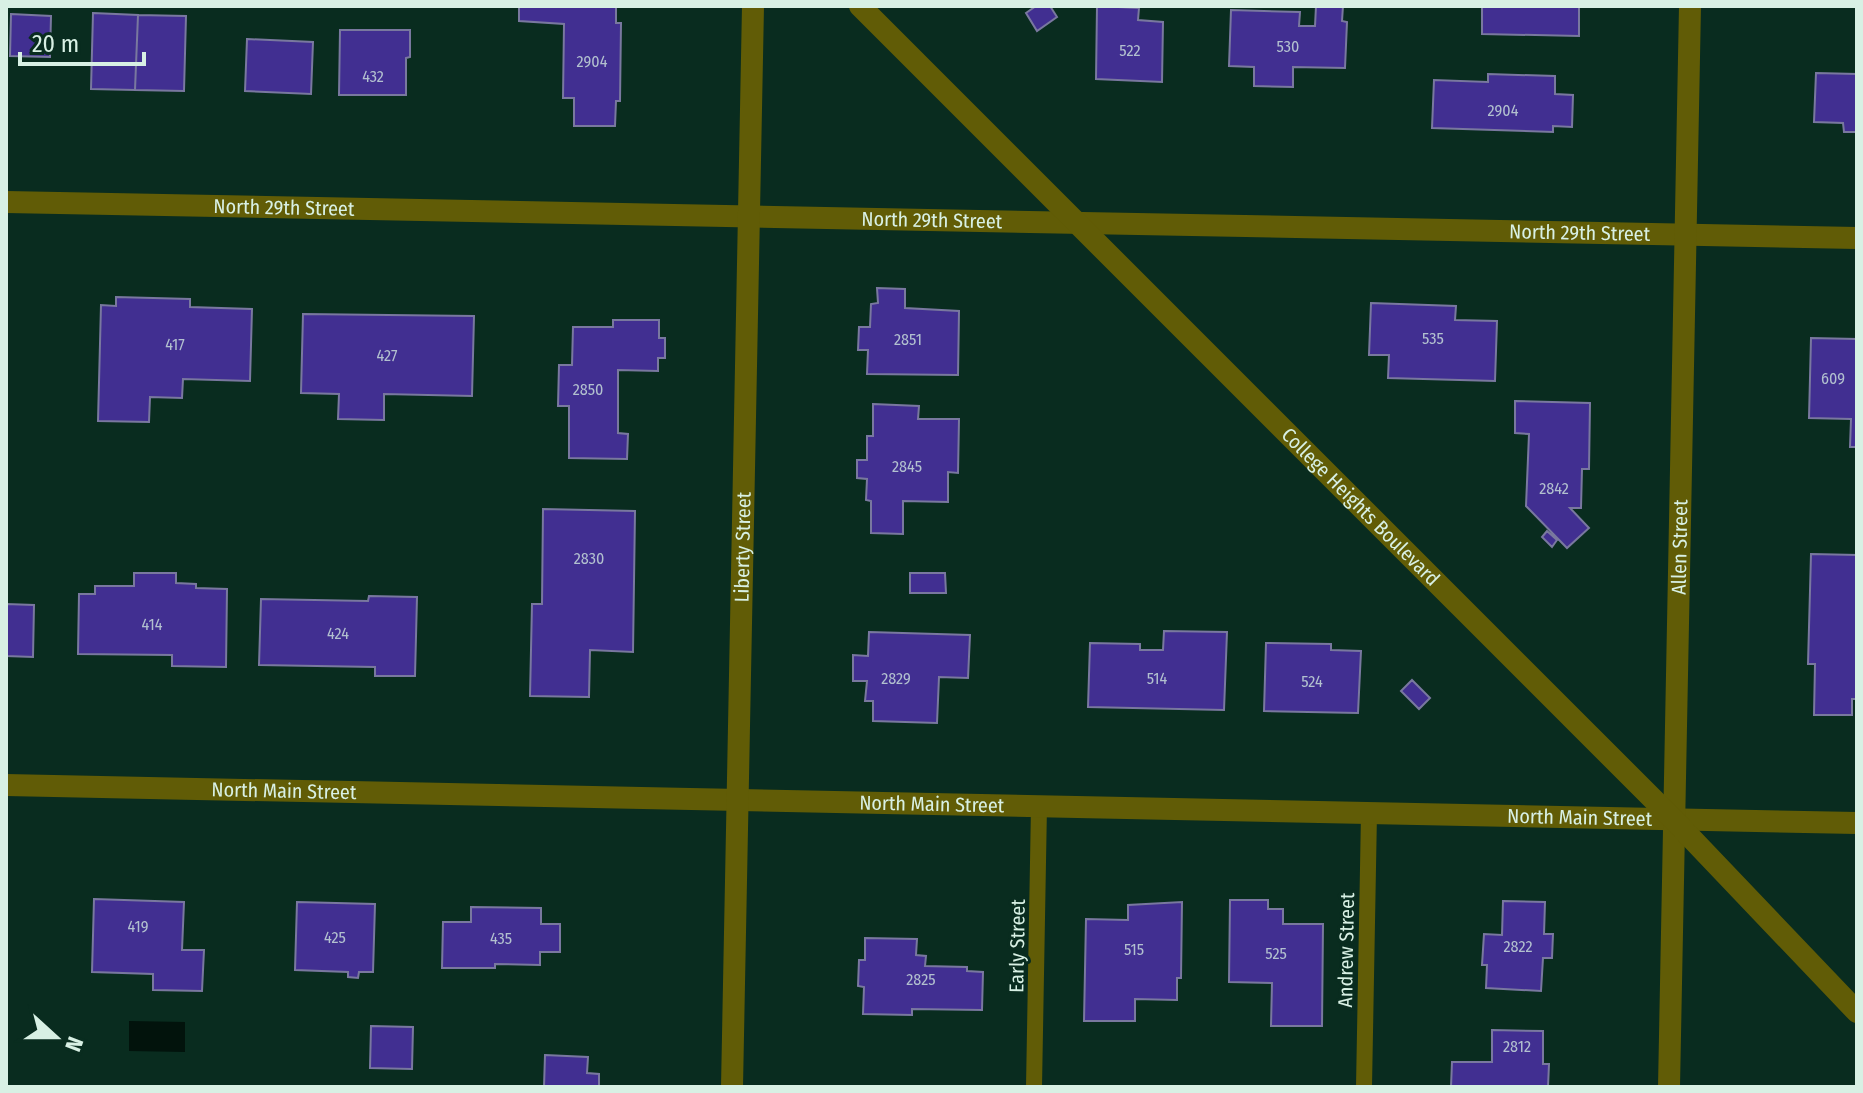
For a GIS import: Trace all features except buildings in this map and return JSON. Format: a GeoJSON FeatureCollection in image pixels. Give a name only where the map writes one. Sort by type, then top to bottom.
{"type":"FeatureCollection","features":[{"type":"Feature","properties":{"kind":"street","name":"Liberty Street"},"geometry":{"type":"LineString","coordinates":[[732,1087],[753,6]]}},
{"type":"Feature","properties":{"kind":"street","name":"College Heights Boulevard"},"geometry":{"type":"LineString","coordinates":[[860,6],[1674,820],[1857,1012]]}},
{"type":"Feature","properties":{"kind":"street","name":"Allen Street"},"geometry":{"type":"LineString","coordinates":[[1669,1087],[1690,6]]}},
{"type":"Feature","properties":{"kind":"street","name":"North 29th Street"},"geometry":{"type":"LineString","coordinates":[[6,202],[1857,238]]}},
{"type":"Feature","properties":{"kind":"street","name":"North Main Street"},"geometry":{"type":"LineString","coordinates":[[6,785],[1857,823]]}},
{"type":"Feature","properties":{"kind":"lane","name":"Early Street"},"geometry":{"type":"LineString","coordinates":[[1034,1087],[1039,806]]}},
{"type":"Feature","properties":{"kind":"lane","name":"Andrew Street"},"geometry":{"type":"LineString","coordinates":[[1364,1087],[1369,813]]}},
{"type":"Feature","properties":{"kind":"shaded area"},"geometry":{"type":"Polygon","coordinates":[[[129,1021],[185,1022],[185,1052],[129,1051],[129,1021]]]}}]}
